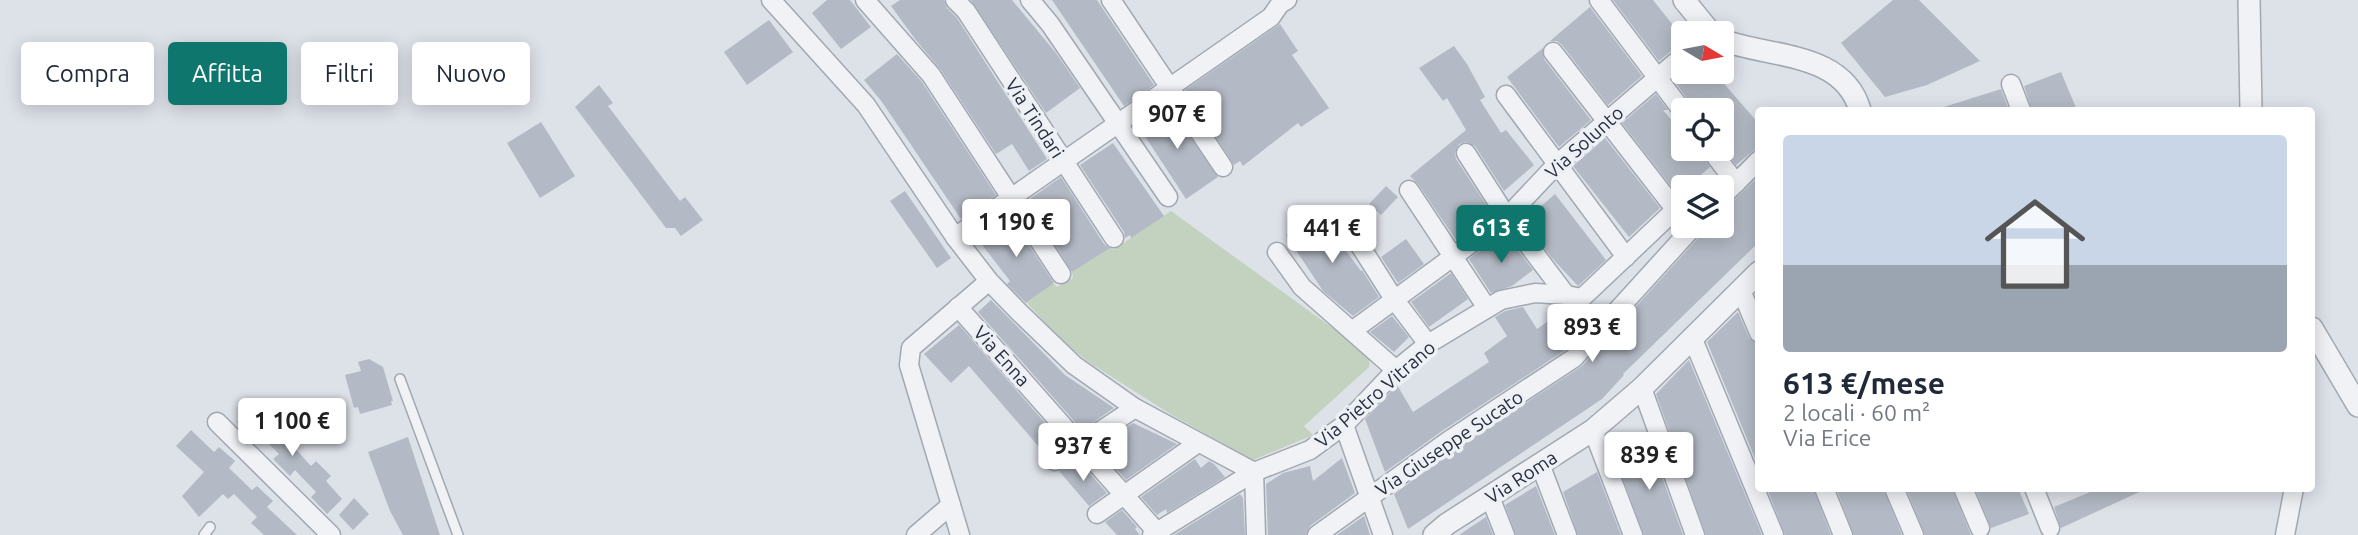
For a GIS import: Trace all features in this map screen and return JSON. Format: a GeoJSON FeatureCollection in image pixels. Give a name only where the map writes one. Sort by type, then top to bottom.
{"type":"FeatureCollection","features":[{"type":"Feature","properties":{"kind":"street"},"geometry":{"type":"LineString","coordinates":[[771,0],[866,105],[955,237],[989,281],[1074,365],[1135,408],[1254,472],[1256,535]]}},
{"type":"Feature","properties":{"kind":"street"},"geometry":{"type":"LineString","coordinates":[[865,0],[931,75],[1061,274]]}},
{"type":"Feature","properties":{"kind":"street","name":"Via Tindari"},"geometry":{"type":"LineString","coordinates":[[955,0],[966,11],[1114,237]]}},
{"type":"Feature","properties":{"kind":"street"},"geometry":{"type":"LineString","coordinates":[[1030,0],[1050,24],[1168,197]]}},
{"type":"Feature","properties":{"kind":"street"},"geometry":{"type":"LineString","coordinates":[[1111,0],[1223,167]]}},
{"type":"Feature","properties":{"kind":"street"},"geometry":{"type":"LineString","coordinates":[[1598,0],[1672,98]]}},
{"type":"Feature","properties":{"kind":"street"},"geometry":{"type":"LineString","coordinates":[[1684,0],[1700,21]]}},
{"type":"Feature","properties":{"kind":"street"},"geometry":{"type":"LineString","coordinates":[[2249,0],[2251,107]]}},
{"type":"Feature","properties":{"kind":"street"},"geometry":{"type":"LineString","coordinates":[[955,237],[1271,17],[1281,1]]}},
{"type":"Feature","properties":{"kind":"street"},"geometry":{"type":"LineString","coordinates":[[1734,44],[1819,64],[1837,74],[1848,85],[1859,107]]}},
{"type":"Feature","properties":{"kind":"street"},"geometry":{"type":"LineString","coordinates":[[1553,52],[1671,203]]}},
{"type":"Feature","properties":{"kind":"street","name":"Via Solunto"},"geometry":{"type":"LineString","coordinates":[[1352,331],[1507,217],[1557,164],[1671,67]]}},
{"type":"Feature","properties":{"kind":"street"},"geometry":{"type":"LineString","coordinates":[[2011,84],[2020,107]]}},
{"type":"Feature","properties":{"kind":"street"},"geometry":{"type":"LineString","coordinates":[[1506,95],[1626,257]]}},
{"type":"Feature","properties":{"kind":"street"},"geometry":{"type":"LineString","coordinates":[[1466,153],[1507,217],[1574,296],[1626,257],[1671,231]]}},
{"type":"Feature","properties":{"kind":"street"},"geometry":{"type":"LineString","coordinates":[[1719,161],[1736,183],[1755,164]]}},
{"type":"Feature","properties":{"kind":"street"},"geometry":{"type":"LineString","coordinates":[[1409,190],[1487,309]]}},
{"type":"Feature","properties":{"kind":"street"},"geometry":{"type":"LineString","coordinates":[[1352,233],[1394,299],[1428,344]]}},
{"type":"Feature","properties":{"kind":"street","name":"Via Giuseppe Sucato"},"geometry":{"type":"LineString","coordinates":[[1317,535],[1448,441],[1574,358],[1673,238]]}},
{"type":"Feature","properties":{"kind":"street"},"geometry":{"type":"LineString","coordinates":[[1277,252],[1302,287],[1396,370]]}},
{"type":"Feature","properties":{"kind":"street","name":"Via Roma"},"geometry":{"type":"LineString","coordinates":[[1444,531],[1490,497],[1593,430],[1642,388],[1755,276]]}},
{"type":"Feature","properties":{"kind":"street"},"geometry":{"type":"LineString","coordinates":[[960,535],[909,365],[911,348],[989,281]]}},
{"type":"Feature","properties":{"kind":"street"},"geometry":{"type":"LineString","coordinates":[[1741,290],[1755,323]]}},
{"type":"Feature","properties":{"kind":"street","name":"Via Pietro Vitrano"},"geometry":{"type":"LineString","coordinates":[[1154,533],[1254,472],[1310,450],[1343,425],[1396,370],[1428,344],[1501,300],[1535,293],[1574,296]]}},
{"type":"Feature","properties":{"kind":"street","name":"Via Enna"},"geometry":{"type":"LineString","coordinates":[[958,307],[1124,495],[1154,533]]}},
{"type":"Feature","properties":{"kind":"street"},"geometry":{"type":"LineString","coordinates":[[2315,333],[2358,406]]}},
{"type":"Feature","properties":{"kind":"street"},"geometry":{"type":"LineString","coordinates":[[1692,337],[1755,479]]}},
{"type":"Feature","properties":{"kind":"street"},"geometry":{"type":"LineString","coordinates":[[1642,388],[1695,535]]}},
{"type":"Feature","properties":{"kind":"street"},"geometry":{"type":"LineString","coordinates":[[1055,461],[1135,408]]}},
{"type":"Feature","properties":{"kind":"street"},"geometry":{"type":"LineString","coordinates":[[217,422],[331,535]]}},
{"type":"Feature","properties":{"kind":"street"},"geometry":{"type":"LineString","coordinates":[[1343,425],[1383,535]]}},
{"type":"Feature","properties":{"kind":"street"},"geometry":{"type":"LineString","coordinates":[[1593,430],[1633,535]]}},
{"type":"Feature","properties":{"kind":"street"},"geometry":{"type":"LineString","coordinates":[[1097,514],[1198,443]]}},
{"type":"Feature","properties":{"kind":"street"},"geometry":{"type":"LineString","coordinates":[[1540,464],[1567,535]]}},
{"type":"Feature","properties":{"kind":"street"},"geometry":{"type":"LineString","coordinates":[[1760,492],[1774,535]]}},
{"type":"Feature","properties":{"kind":"street"},"geometry":{"type":"LineString","coordinates":[[1826,492],[1843,535]]}},
{"type":"Feature","properties":{"kind":"street"},"geometry":{"type":"LineString","coordinates":[[1896,492],[1914,535]]}},
{"type":"Feature","properties":{"kind":"street"},"geometry":{"type":"LineString","coordinates":[[1966,492],[1980,528]]}},
{"type":"Feature","properties":{"kind":"street"},"geometry":{"type":"LineString","coordinates":[[2036,492],[2050,528]]}},
{"type":"Feature","properties":{"kind":"street"},"geometry":{"type":"LineString","coordinates":[[2285,535],[2293,492]]}},
{"type":"Feature","properties":{"kind":"street"},"geometry":{"type":"LineString","coordinates":[[1490,497],[1505,535]]}},
{"type":"Feature","properties":{"kind":"street"},"geometry":{"type":"LineString","coordinates":[[916,535],[951,505]]}},
{"type":"Feature","properties":{"kind":"lane"},"geometry":{"type":"LineString","coordinates":[[400,379],[458,535]]}},
{"type":"Feature","properties":{"kind":"green space"},"geometry":{"type":"Polygon","coordinates":[[[1171,211],[1370,355],[1369,367],[1304,426],[1313,435],[1253,460],[1172,415],[1090,363],[1063,342],[1027,303],[1053,283],[1057,287],[1073,278],[1072,272],[1111,247],[1113,250],[1171,211]]]}},
{"type":"Feature","properties":{"kind":"building"},"geometry":{"type":"Polygon","coordinates":[[[827,0],[850,0],[871,27],[841,49],[812,13],[827,0]]]}},
{"type":"Feature","properties":{"kind":"building"},"geometry":{"type":"Polygon","coordinates":[[[900,0],[944,0],[1047,159],[1029,171],[1012,144],[996,154],[940,69],[891,6],[900,0]]]}},
{"type":"Feature","properties":{"kind":"building"},"geometry":{"type":"Polygon","coordinates":[[[971,0],[1012,0],[1056,53],[1080,88],[1046,113],[971,0]]]}},
{"type":"Feature","properties":{"kind":"building"},"geometry":{"type":"Polygon","coordinates":[[[1052,0],[1097,0],[1154,85],[1124,106],[1052,0]]]}},
{"type":"Feature","properties":{"kind":"building"},"geometry":{"type":"Polygon","coordinates":[[[1613,0],[1653,0],[1671,23],[1671,51],[1659,61],[1613,0]]]}},
{"type":"Feature","properties":{"kind":"building"},"geometry":{"type":"Polygon","coordinates":[[[1893,0],[1919,0],[1980,61],[1927,85],[1885,97],[1841,43],[1893,0]]]}},
{"type":"Feature","properties":{"kind":"building"},"geometry":{"type":"Polygon","coordinates":[[[1590,7],[1642,76],[1608,105],[1562,45],[1557,41],[1550,41],[1590,7]]]}},
{"type":"Feature","properties":{"kind":"building"},"geometry":{"type":"Polygon","coordinates":[[[769,20],[793,52],[747,85],[724,52],[769,20]]]}},
{"type":"Feature","properties":{"kind":"building"},"geometry":{"type":"Polygon","coordinates":[[[1280,24],[1298,51],[1292,55],[1329,108],[1301,127],[1298,123],[1243,166],[1240,161],[1234,165],[1185,90],[1280,24]]]}},
{"type":"Feature","properties":{"kind":"building"},"geometry":{"type":"Polygon","coordinates":[[[1454,46],[1485,97],[1480,100],[1501,133],[1506,130],[1534,165],[1504,191],[1475,146],[1466,142],[1459,144],[1455,153],[1456,159],[1487,206],[1482,210],[1487,218],[1456,240],[1410,176],[1466,130],[1447,98],[1443,101],[1419,68],[1454,46]]]}},
{"type":"Feature","properties":{"kind":"building"},"geometry":{"type":"Polygon","coordinates":[[[1543,48],[1544,59],[1591,120],[1559,147],[1507,77],[1543,48]]]}},
{"type":"Feature","properties":{"kind":"building"},"geometry":{"type":"Polygon","coordinates":[[[897,54],[922,82],[996,195],[961,219],[882,102],[864,80],[897,54]]]}},
{"type":"Feature","properties":{"kind":"building"},"geometry":{"type":"Polygon","coordinates":[[[2061,72],[2076,107],[2031,107],[2024,86],[2061,72]]]}},
{"type":"Feature","properties":{"kind":"building"},"geometry":{"type":"Polygon","coordinates":[[[1677,84],[1724,84],[1755,119],[1755,149],[1736,165],[1733,161],[1734,98],[1686,98],[1677,84]]]}},
{"type":"Feature","properties":{"kind":"building"},"geometry":{"type":"Polygon","coordinates":[[[599,85],[613,103],[608,106],[680,201],[685,197],[703,220],[681,236],[675,228],[666,228],[575,107],[599,85]]]}},
{"type":"Feature","properties":{"kind":"building"},"geometry":{"type":"Polygon","coordinates":[[[2001,89],[2008,107],[1944,107],[2001,89]]]}},
{"type":"Feature","properties":{"kind":"building"},"geometry":{"type":"Polygon","coordinates":[[[1656,94],[1668,110],[1663,110],[1671,120],[1671,161],[1706,161],[1710,167],[1701,175],[1671,175],[1671,186],[1622,123],[1656,94]]]}},
{"type":"Feature","properties":{"kind":"building"},"geometry":{"type":"Polygon","coordinates":[[[1167,103],[1218,177],[1186,199],[1137,124],[1167,103]]]}},
{"type":"Feature","properties":{"kind":"building"},"geometry":{"type":"Polygon","coordinates":[[[541,122],[575,176],[540,198],[507,143],[541,122]]]}},
{"type":"Feature","properties":{"kind":"building"},"geometry":{"type":"Polygon","coordinates":[[[1605,138],[1660,208],[1629,237],[1573,166],[1605,138]]]}},
{"type":"Feature","properties":{"kind":"building"},"geometry":{"type":"Polygon","coordinates":[[[1113,143],[1164,216],[1131,238],[1130,235],[1125,238],[1124,232],[1080,165],[1113,143]]]}},
{"type":"Feature","properties":{"kind":"building"},"geometry":{"type":"Polygon","coordinates":[[[1061,177],[1104,244],[1110,248],[1072,272],[1027,201],[1061,177]]]}},
{"type":"Feature","properties":{"kind":"building"},"geometry":{"type":"Polygon","coordinates":[[[1755,180],[1755,246],[1623,374],[1602,399],[1408,529],[1394,494],[1454,450],[1582,366],[1698,238],[1734,238],[1734,200],[1755,180]]]}},
{"type":"Feature","properties":{"kind":"building"},"geometry":{"type":"Polygon","coordinates":[[[1386,186],[1398,197],[1381,215],[1369,204],[1386,186]]]}},
{"type":"Feature","properties":{"kind":"building"},"geometry":{"type":"Polygon","coordinates":[[[905,191],[951,258],[937,268],[890,201],[905,191]]]}},
{"type":"Feature","properties":{"kind":"building"},"geometry":{"type":"Polygon","coordinates":[[[1555,194],[1606,260],[1578,286],[1551,257],[1524,221],[1555,194]]]}},
{"type":"Feature","properties":{"kind":"building"},"geometry":{"type":"Polygon","coordinates":[[[1316,211],[1362,270],[1379,297],[1353,316],[1323,291],[1286,235],[1316,211]]]}},
{"type":"Feature","properties":{"kind":"building"},"geometry":{"type":"Polygon","coordinates":[[[1008,214],[1054,283],[1026,303],[1007,284],[1010,281],[976,237],[1008,214]]]}},
{"type":"Feature","properties":{"kind":"building"},"geometry":{"type":"Polygon","coordinates":[[[1507,236],[1533,270],[1512,286],[1491,293],[1469,259],[1498,238],[1500,241],[1507,236]]]}},
{"type":"Feature","properties":{"kind":"building"},"geometry":{"type":"Polygon","coordinates":[[[1406,239],[1424,264],[1398,283],[1381,257],[1406,239]]]}},
{"type":"Feature","properties":{"kind":"building"},"geometry":{"type":"Polygon","coordinates":[[[1451,273],[1468,299],[1429,327],[1411,302],[1451,273]]]}},
{"type":"Feature","properties":{"kind":"building"},"geometry":{"type":"Polygon","coordinates":[[[991,300],[1065,375],[1114,408],[1082,430],[978,312],[991,300]]]}},
{"type":"Feature","properties":{"kind":"building"},"geometry":{"type":"Polygon","coordinates":[[[1523,307],[1537,329],[1564,310],[1582,333],[1567,349],[1385,472],[1365,419],[1397,385],[1413,412],[1489,362],[1484,353],[1507,336],[1495,317],[1505,311],[1523,307]]]}},
{"type":"Feature","properties":{"kind":"building"},"geometry":{"type":"Polygon","coordinates":[[[1738,312],[1749,338],[1755,342],[1755,458],[1707,342],[1738,312]]]}},
{"type":"Feature","properties":{"kind":"building"},"geometry":{"type":"Polygon","coordinates":[[[1392,316],[1409,337],[1394,352],[1370,332],[1392,316]]]}},
{"type":"Feature","properties":{"kind":"building"},"geometry":{"type":"Polygon","coordinates":[[[959,325],[1062,442],[1046,455],[969,366],[951,383],[924,354],[959,325]]]}},
{"type":"Feature","properties":{"kind":"building"},"geometry":{"type":"Polygon","coordinates":[[[369,359],[383,367],[393,401],[392,405],[360,414],[358,407],[354,408],[345,375],[361,371],[358,362],[369,359]]]}},
{"type":"Feature","properties":{"kind":"building"},"geometry":{"type":"Polygon","coordinates":[[[1689,360],[1762,535],[1706,535],[1656,394],[1689,360]]]}},
{"type":"Feature","properties":{"kind":"building"},"geometry":{"type":"Polygon","coordinates":[[[253,406],[273,427],[278,422],[294,438],[290,443],[311,466],[316,461],[331,476],[326,481],[342,499],[327,514],[311,497],[316,492],[295,470],[290,476],[273,459],[279,454],[257,432],[252,437],[237,422],[253,406]]]}},
{"type":"Feature","properties":{"kind":"building"},"geometry":{"type":"Polygon","coordinates":[[[1133,423],[1177,444],[1126,480],[1097,447],[1133,423]]]}},
{"type":"Feature","properties":{"kind":"building"},"geometry":{"type":"Polygon","coordinates":[[[191,430],[214,452],[219,447],[235,461],[229,468],[252,490],[257,486],[273,501],[267,507],[297,535],[264,535],[251,523],[257,517],[234,494],[228,499],[223,494],[199,517],[182,496],[204,472],[176,446],[191,430]]]}},
{"type":"Feature","properties":{"kind":"building"},"geometry":{"type":"Polygon","coordinates":[[[408,437],[440,535],[403,535],[390,511],[368,452],[408,437]]]}},
{"type":"Feature","properties":{"kind":"building"},"geometry":{"type":"Polygon","coordinates":[[[1649,441],[1683,535],[1644,535],[1616,460],[1649,441]]]}},
{"type":"Feature","properties":{"kind":"building"},"geometry":{"type":"Polygon","coordinates":[[[1342,458],[1355,493],[1310,526],[1306,535],[1268,535],[1266,484],[1283,473],[1310,466],[1313,481],[1342,458]]]}},
{"type":"Feature","properties":{"kind":"building"},"geometry":{"type":"Polygon","coordinates":[[[1195,459],[1201,468],[1209,461],[1214,464],[1225,477],[1167,513],[1166,509],[1157,515],[1141,497],[1195,459]]]}},
{"type":"Feature","properties":{"kind":"building"},"geometry":{"type":"Polygon","coordinates":[[[1078,460],[1107,493],[1089,506],[1059,471],[1078,460]]]}},
{"type":"Feature","properties":{"kind":"building"},"geometry":{"type":"Polygon","coordinates":[[[1597,472],[1621,535],[1578,535],[1563,492],[1597,472]]]}},
{"type":"Feature","properties":{"kind":"building"},"geometry":{"type":"Polygon","coordinates":[[[1536,486],[1555,535],[1516,535],[1505,505],[1536,486]]]}},
{"type":"Feature","properties":{"kind":"building"},"geometry":{"type":"Polygon","coordinates":[[[1769,492],[1815,492],[1831,535],[1785,535],[1769,492]]]}},
{"type":"Feature","properties":{"kind":"building"},"geometry":{"type":"Polygon","coordinates":[[[1838,492],[1885,492],[1902,535],[1854,535],[1838,492]]]}},
{"type":"Feature","properties":{"kind":"building"},"geometry":{"type":"Polygon","coordinates":[[[1908,492],[1954,492],[1971,535],[1925,535],[1908,492]]]}},
{"type":"Feature","properties":{"kind":"building"},"geometry":{"type":"Polygon","coordinates":[[[1977,492],[2020,492],[2029,514],[1991,528],[1977,492]]]}},
{"type":"Feature","properties":{"kind":"building"},"geometry":{"type":"Polygon","coordinates":[[[2090,492],[2139,492],[2061,528],[2054,507],[2090,492]]]}},
{"type":"Feature","properties":{"kind":"building"},"geometry":{"type":"Polygon","coordinates":[[[1240,494],[1243,498],[1245,535],[1174,535],[1240,494]]]}},
{"type":"Feature","properties":{"kind":"building"},"geometry":{"type":"Polygon","coordinates":[[[354,498],[369,514],[353,530],[339,515],[354,498]]]}},
{"type":"Feature","properties":{"kind":"building"},"geometry":{"type":"Polygon","coordinates":[[[1122,510],[1137,527],[1135,529],[1140,535],[1117,535],[1105,522],[1122,510]]]}},
{"type":"Feature","properties":{"kind":"building"},"geometry":{"type":"Polygon","coordinates":[[[1364,516],[1370,535],[1337,535],[1364,516]]]}},
{"type":"Feature","properties":{"kind":"building"},"geometry":{"type":"Polygon","coordinates":[[[1486,517],[1493,535],[1459,535],[1486,517]]]}}]}
